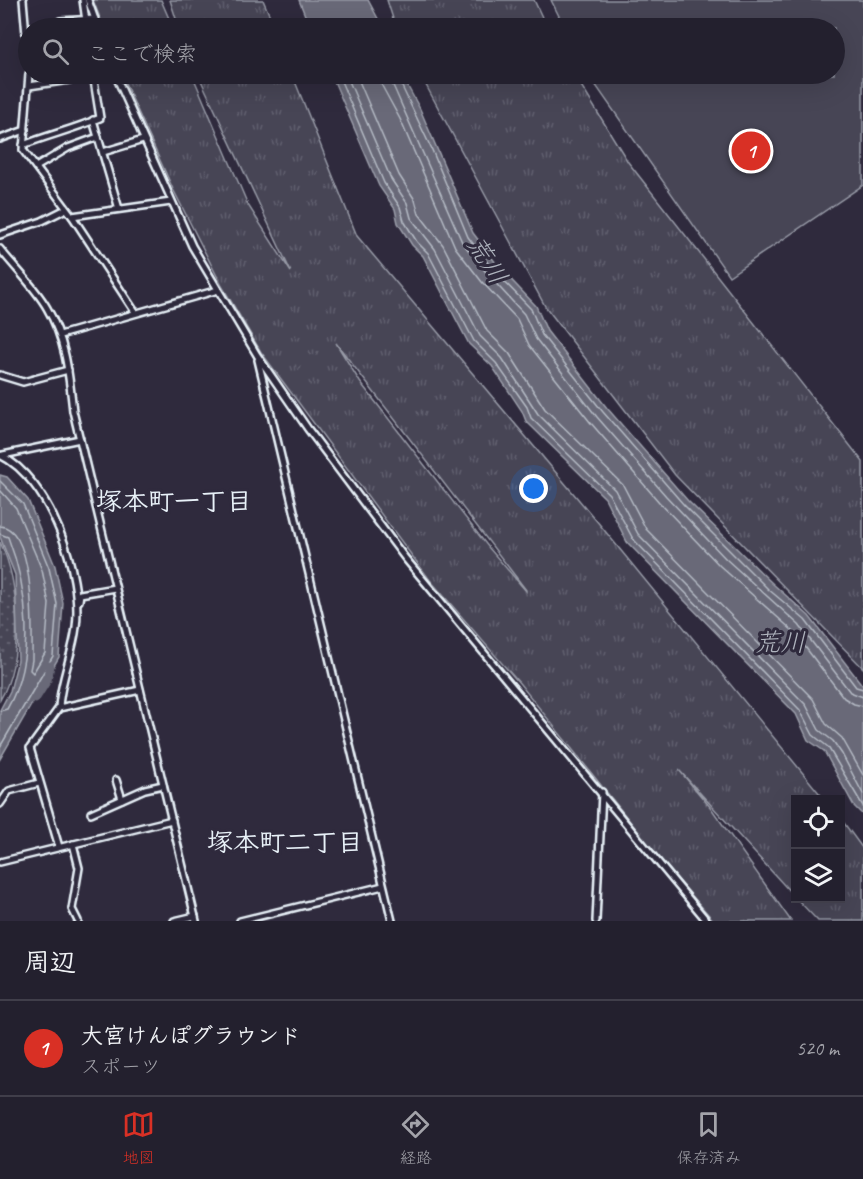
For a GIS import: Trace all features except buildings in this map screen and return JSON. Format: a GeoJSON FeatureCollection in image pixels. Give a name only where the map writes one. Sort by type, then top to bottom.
{"type":"FeatureCollection","features":[{"type":"Feature","properties":{"kind":"street"},"geometry":{"type":"LineString","coordinates":[[23,0],[26,18]]}},
{"type":"Feature","properties":{"kind":"street"},"geometry":{"type":"LineString","coordinates":[[83,0],[86,18]]}},
{"type":"Feature","properties":{"kind":"street"},"geometry":{"type":"LineString","coordinates":[[88,0],[95,18]]}},
{"type":"Feature","properties":{"kind":"street"},"geometry":{"type":"LineString","coordinates":[[42,84],[29,86],[23,145],[27,159],[36,167],[72,216],[135,312]]}},
{"type":"Feature","properties":{"kind":"street"},"geometry":{"type":"LineString","coordinates":[[23,145],[44,137],[56,136],[100,118],[95,84]]}},
{"type":"Feature","properties":{"kind":"street"},"geometry":{"type":"LineString","coordinates":[[119,84],[171,202],[218,290],[257,355],[362,503],[707,921]]}},
{"type":"Feature","properties":{"kind":"street"},"geometry":{"type":"LineString","coordinates":[[93,120],[119,209]]}},
{"type":"Feature","properties":{"kind":"street"},"geometry":{"type":"LineString","coordinates":[[0,139],[25,130]]}},
{"type":"Feature","properties":{"kind":"street"},"geometry":{"type":"LineString","coordinates":[[36,167],[68,148],[98,137]]}},
{"type":"Feature","properties":{"kind":"street"},"geometry":{"type":"LineString","coordinates":[[103,152],[143,140]]}},
{"type":"Feature","properties":{"kind":"street"},"geometry":{"type":"LineString","coordinates":[[72,216],[171,202]]}},
{"type":"Feature","properties":{"kind":"street"},"geometry":{"type":"LineString","coordinates":[[0,235],[42,221],[66,209]]}},
{"type":"Feature","properties":{"kind":"street"},"geometry":{"type":"LineString","coordinates":[[0,249],[46,306],[60,335],[68,370],[73,411],[196,918],[174,921]]}},
{"type":"Feature","properties":{"kind":"street"},"geometry":{"type":"LineString","coordinates":[[60,335],[218,290]]}},
{"type":"Feature","properties":{"kind":"street"},"geometry":{"type":"LineString","coordinates":[[257,355],[392,921]]}},
{"type":"Feature","properties":{"kind":"street"},"geometry":{"type":"LineString","coordinates":[[0,375],[23,382],[68,370]]}},
{"type":"Feature","properties":{"kind":"street"},"geometry":{"type":"LineString","coordinates":[[1,455],[80,439]]}},
{"type":"Feature","properties":{"kind":"street"},"geometry":{"type":"LineString","coordinates":[[1,455],[22,470],[46,502],[73,571],[78,606]]}},
{"type":"Feature","properties":{"kind":"street"},"geometry":{"type":"LineString","coordinates":[[59,848],[30,748],[58,708],[70,664],[80,594],[115,588]]}},
{"type":"Feature","properties":{"kind":"street"},"geometry":{"type":"LineString","coordinates":[[58,708],[140,690]]}},
{"type":"Feature","properties":{"kind":"street"},"geometry":{"type":"LineString","coordinates":[[116,780],[122,799]]}},
{"type":"Feature","properties":{"kind":"street"},"geometry":{"type":"LineString","coordinates":[[0,804],[9,791],[39,783]]}},
{"type":"Feature","properties":{"kind":"street"},"geometry":{"type":"LineString","coordinates":[[91,813],[145,789],[163,785]]}},
{"type":"Feature","properties":{"kind":"street"},"geometry":{"type":"LineString","coordinates":[[596,921],[602,792]]}},
{"type":"Feature","properties":{"kind":"street"},"geometry":{"type":"LineString","coordinates":[[0,862],[172,820]]}},
{"type":"Feature","properties":{"kind":"street"},"geometry":{"type":"LineString","coordinates":[[73,844],[79,868],[72,909],[78,921]]}},
{"type":"Feature","properties":{"kind":"street"},"geometry":{"type":"LineString","coordinates":[[240,921],[383,886]]}},
{"type":"Feature","properties":{"kind":"green space"},"geometry":{"type":"Polygon","coordinates":[[[93,0],[161,0],[169,18],[100,18],[93,0]]]}},
{"type":"Feature","properties":{"kind":"green space"},"geometry":{"type":"Polygon","coordinates":[[[170,0],[263,0],[271,18],[176,18],[170,0]]]}},
{"type":"Feature","properties":{"kind":"green space"},"geometry":{"type":"Polygon","coordinates":[[[387,0],[534,0],[542,18],[393,18],[387,0]]]}},
{"type":"Feature","properties":{"kind":"green space"},"geometry":{"type":"Polygon","coordinates":[[[551,0],[863,0],[863,185],[729,276],[595,84],[845,84],[845,18],[560,18],[551,0]]]}},
{"type":"Feature","properties":{"kind":"green space"},"geometry":{"type":"Polygon","coordinates":[[[126,84],[196,84],[248,205],[291,272],[203,84],[296,84],[357,236],[600,525],[821,795],[791,795],[791,893],[679,770],[711,808],[791,921],[714,921],[661,860],[520,684],[430,580],[261,352],[222,286],[173,189],[126,84]],[[336,343],[360,382],[489,548],[526,591],[336,343]]]}},
{"type":"Feature","properties":{"kind":"green space"},"geometry":{"type":"Polygon","coordinates":[[[425,84],[580,84],[628,162],[863,462],[863,668],[675,475],[545,306],[425,84]]]}},
{"type":"Feature","properties":{"kind":"green space"},"geometry":{"type":"Polygon","coordinates":[[[0,542],[12,578],[16,643],[8,683],[0,700],[0,542]]]}},
{"type":"Feature","properties":{"kind":"green space"},"geometry":{"type":"Polygon","coordinates":[[[845,824],[863,849],[863,921],[818,921],[801,903],[845,903],[845,824]]]}},
{"type":"Feature","properties":{"kind":"water"},"geometry":{"type":"Polygon","coordinates":[[[299,0],[368,0],[378,18],[306,18],[299,0]]]}},
{"type":"Feature","properties":{"kind":"water","name":"荒川"},"geometry":{"type":"Polygon","coordinates":[[[335,84],[406,84],[420,109],[473,233],[499,267],[536,306],[547,331],[607,408],[688,501],[809,616],[863,686],[863,815],[854,806],[824,751],[808,740],[796,714],[627,542],[605,498],[526,421],[522,411],[492,366],[469,344],[423,256],[412,245],[398,223],[395,209],[379,186],[335,84]]]}},
{"type":"Feature","properties":{"kind":"water"},"geometry":{"type":"Polygon","coordinates":[[[0,475],[7,477],[28,500],[55,566],[63,603],[59,657],[0,759],[0,710],[10,691],[18,660],[15,575],[0,537],[0,475]]]}},
{"type":"Feature","properties":{"kind":"waterway"},"geometry":{"type":"LineString","coordinates":[[35,699],[47,680],[50,666]]}},
{"type":"Feature","properties":{"kind":"place","name":"大宮けんぽグラウンド"},"geometry":{"type":"Point","coordinates":[751,151]}},
{"type":"Feature","properties":{"kind":"district","name":"塚本町一丁目"},"geometry":{"type":"Point","coordinates":[174,501]}},
{"type":"Feature","properties":{"kind":"district","name":"塚本町二丁目"},"geometry":{"type":"Point","coordinates":[285,842]}}]}
